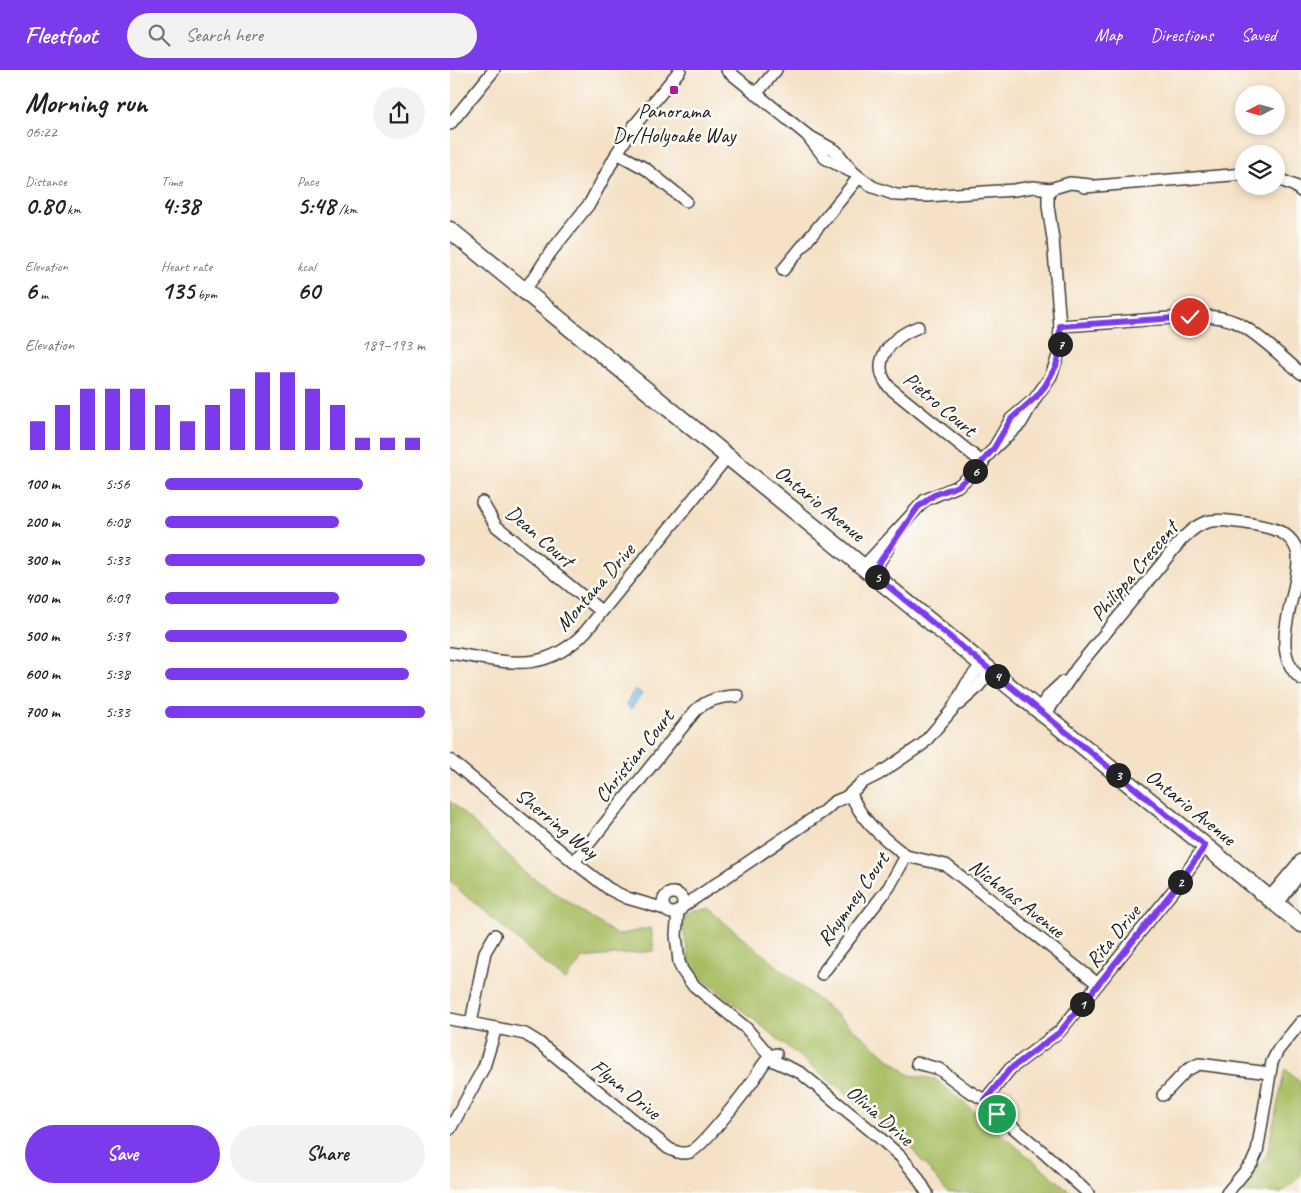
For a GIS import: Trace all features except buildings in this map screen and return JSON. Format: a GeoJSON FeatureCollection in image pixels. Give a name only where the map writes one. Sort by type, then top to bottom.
{"type":"FeatureCollection","features":[{"type":"Feature","properties":{"kind":"street"},"geometry":{"type":"LineString","coordinates":[[450,124],[494,70]]}},
{"type":"Feature","properties":{"kind":"street"},"geometry":{"type":"LineString","coordinates":[[522,288],[590,203],[634,126],[680,70]]}},
{"type":"Feature","properties":{"kind":"street"},"geometry":{"type":"LineString","coordinates":[[727,70],[807,135],[836,152],[856,175],[873,187],[896,195],[927,196],[1014,190],[1027,187],[1050,193],[1070,183],[1090,185],[1235,175]]}},
{"type":"Feature","properties":{"kind":"street"},"geometry":{"type":"LineString","coordinates":[[756,94],[776,70]]}},
{"type":"Feature","properties":{"kind":"street"},"geometry":{"type":"LineString","coordinates":[[617,153],[646,169],[686,201]]}},
{"type":"Feature","properties":{"kind":"street"},"geometry":{"type":"LineString","coordinates":[[783,270],[856,175]]}},
{"type":"Feature","properties":{"kind":"street"},"geometry":{"type":"LineString","coordinates":[[1285,182],[1301,191]]}},
{"type":"Feature","properties":{"kind":"street"},"geometry":{"type":"LineString","coordinates":[[868,569],[908,518],[925,500],[958,486],[983,463],[994,448],[1018,428],[1056,366],[1059,353],[1060,326],[1050,193]]}},
{"type":"Feature","properties":{"kind":"street","name":"Ontario Avenue"},"geometry":{"type":"LineString","coordinates":[[450,230],[1301,924]]}},
{"type":"Feature","properties":{"kind":"street"},"geometry":{"type":"LineString","coordinates":[[1060,326],[1190,317],[1213,316],[1225,318],[1237,322],[1250,331],[1301,373]]}},
{"type":"Feature","properties":{"kind":"street","name":"Pietro Court"},"geometry":{"type":"LineString","coordinates":[[918,327],[904,334],[884,355],[880,369],[884,381],[983,463]]}},
{"type":"Feature","properties":{"kind":"street","name":"Montana Drive"},"geometry":{"type":"LineString","coordinates":[[450,653],[515,663],[535,662],[556,655],[576,641],[728,456]]}},
{"type":"Feature","properties":{"kind":"street","name":"Dean Court"},"geometry":{"type":"LineString","coordinates":[[482,502],[496,526],[601,612]]}},
{"type":"Feature","properties":{"kind":"street","name":"Philippa Crescent"},"geometry":{"type":"LineString","coordinates":[[1041,712],[1050,694],[1077,668],[1189,532],[1203,524],[1221,520],[1273,528],[1285,534],[1296,547],[1298,572],[1286,647],[1289,664],[1301,679]]}},
{"type":"Feature","properties":{"kind":"street","name":"Sherring Way"},"geometry":{"type":"LineString","coordinates":[[450,760],[574,862],[617,894],[646,903],[673,906],[697,896],[824,811],[834,802],[855,798],[864,782],[879,774],[922,744],[952,710],[968,683],[987,668]]}},
{"type":"Feature","properties":{"kind":"street","name":"Christian Court"},"geometry":{"type":"LineString","coordinates":[[574,862],[696,710],[709,701],[729,696],[738,696]]}},
{"type":"Feature","properties":{"kind":"street","name":"Rhymney Court"},"geometry":{"type":"LineString","coordinates":[[822,974],[889,887],[906,856],[873,827],[855,798]]}},
{"type":"Feature","properties":{"kind":"street","name":"Rita Drive"},"geometry":{"type":"LineString","coordinates":[[985,1100],[1010,1069],[1060,1032],[1208,849]]}},
{"type":"Feature","properties":{"kind":"street","name":"Nicholas Avenue"},"geometry":{"type":"LineString","coordinates":[[906,856],[946,865],[1098,984]]}},
{"type":"Feature","properties":{"kind":"street"},"geometry":{"type":"LineString","coordinates":[[1273,901],[1301,860]]}},
{"type":"Feature","properties":{"kind":"street"},"geometry":{"type":"LineString","coordinates":[[1273,901],[1301,872]]}},
{"type":"Feature","properties":{"kind":"street","name":"Olivia Drive"},"geometry":{"type":"LineString","coordinates":[[673,906],[679,962],[686,977],[746,1028],[760,1036],[773,1057],[790,1060],[801,1073],[888,1145],[916,1175],[927,1193]]}},
{"type":"Feature","properties":{"kind":"street"},"geometry":{"type":"LineString","coordinates":[[471,1023],[485,952],[496,935]]}},
{"type":"Feature","properties":{"kind":"street","name":"Flynn Drive"},"geometry":{"type":"LineString","coordinates":[[450,1019],[524,1034],[538,1042],[668,1148],[681,1153],[690,1152],[702,1144],[753,1080],[762,1064],[773,1057]]}},
{"type":"Feature","properties":{"kind":"street"},"geometry":{"type":"LineString","coordinates":[[1227,1193],[1252,1163],[1258,1152],[1269,1073],[1274,1056],[1301,1022]]}},
{"type":"Feature","properties":{"kind":"street"},"geometry":{"type":"LineString","coordinates":[[450,1129],[484,1067],[496,1028]]}},
{"type":"Feature","properties":{"kind":"street"},"geometry":{"type":"LineString","coordinates":[[917,1063],[939,1070],[985,1100],[997,1114],[1088,1193]]}},
{"type":"Feature","properties":{"kind":"street"},"geometry":{"type":"LineString","coordinates":[[1163,1095],[1187,1070],[1199,1064],[1269,1073]]}},
{"type":"Feature","properties":{"kind":"green space"},"geometry":{"type":"Polygon","coordinates":[[[450,801],[526,873],[617,935],[651,928],[654,951],[583,958],[565,981],[450,882],[450,801]]]}},
{"type":"Feature","properties":{"kind":"green space"},"geometry":{"type":"Polygon","coordinates":[[[707,908],[909,1075],[935,1079],[1072,1193],[948,1193],[907,1143],[691,969],[681,918],[707,908]]]}},
{"type":"Feature","properties":{"kind":"green space"},"geometry":{"type":"Polygon","coordinates":[[[1285,1069],[1301,1083],[1301,1175],[1282,1193],[1236,1193],[1267,1155],[1285,1069]]]}},
{"type":"Feature","properties":{"kind":"water"},"geometry":{"type":"Polygon","coordinates":[[[635,689],[642,694],[631,709],[626,704],[635,689]]]}},
{"type":"Feature","properties":{"kind":"place","name":"Panorama Dr/Holyoake Way"},"geometry":{"type":"Point","coordinates":[674,90]}},
{"type":"Feature","properties":{"kind":"route"},"geometry":{"type":"LineString","coordinates":[[997,1114],[985,1100],[1010,1069],[1060,1032],[1177,886],[1205,846],[872,573],[908,518],[918,507],[934,495],[947,491],[965,481],[983,463],[1011,419],[1036,397],[1045,386],[1056,366],[1059,353],[1060,326],[1190,317]]}}]}
